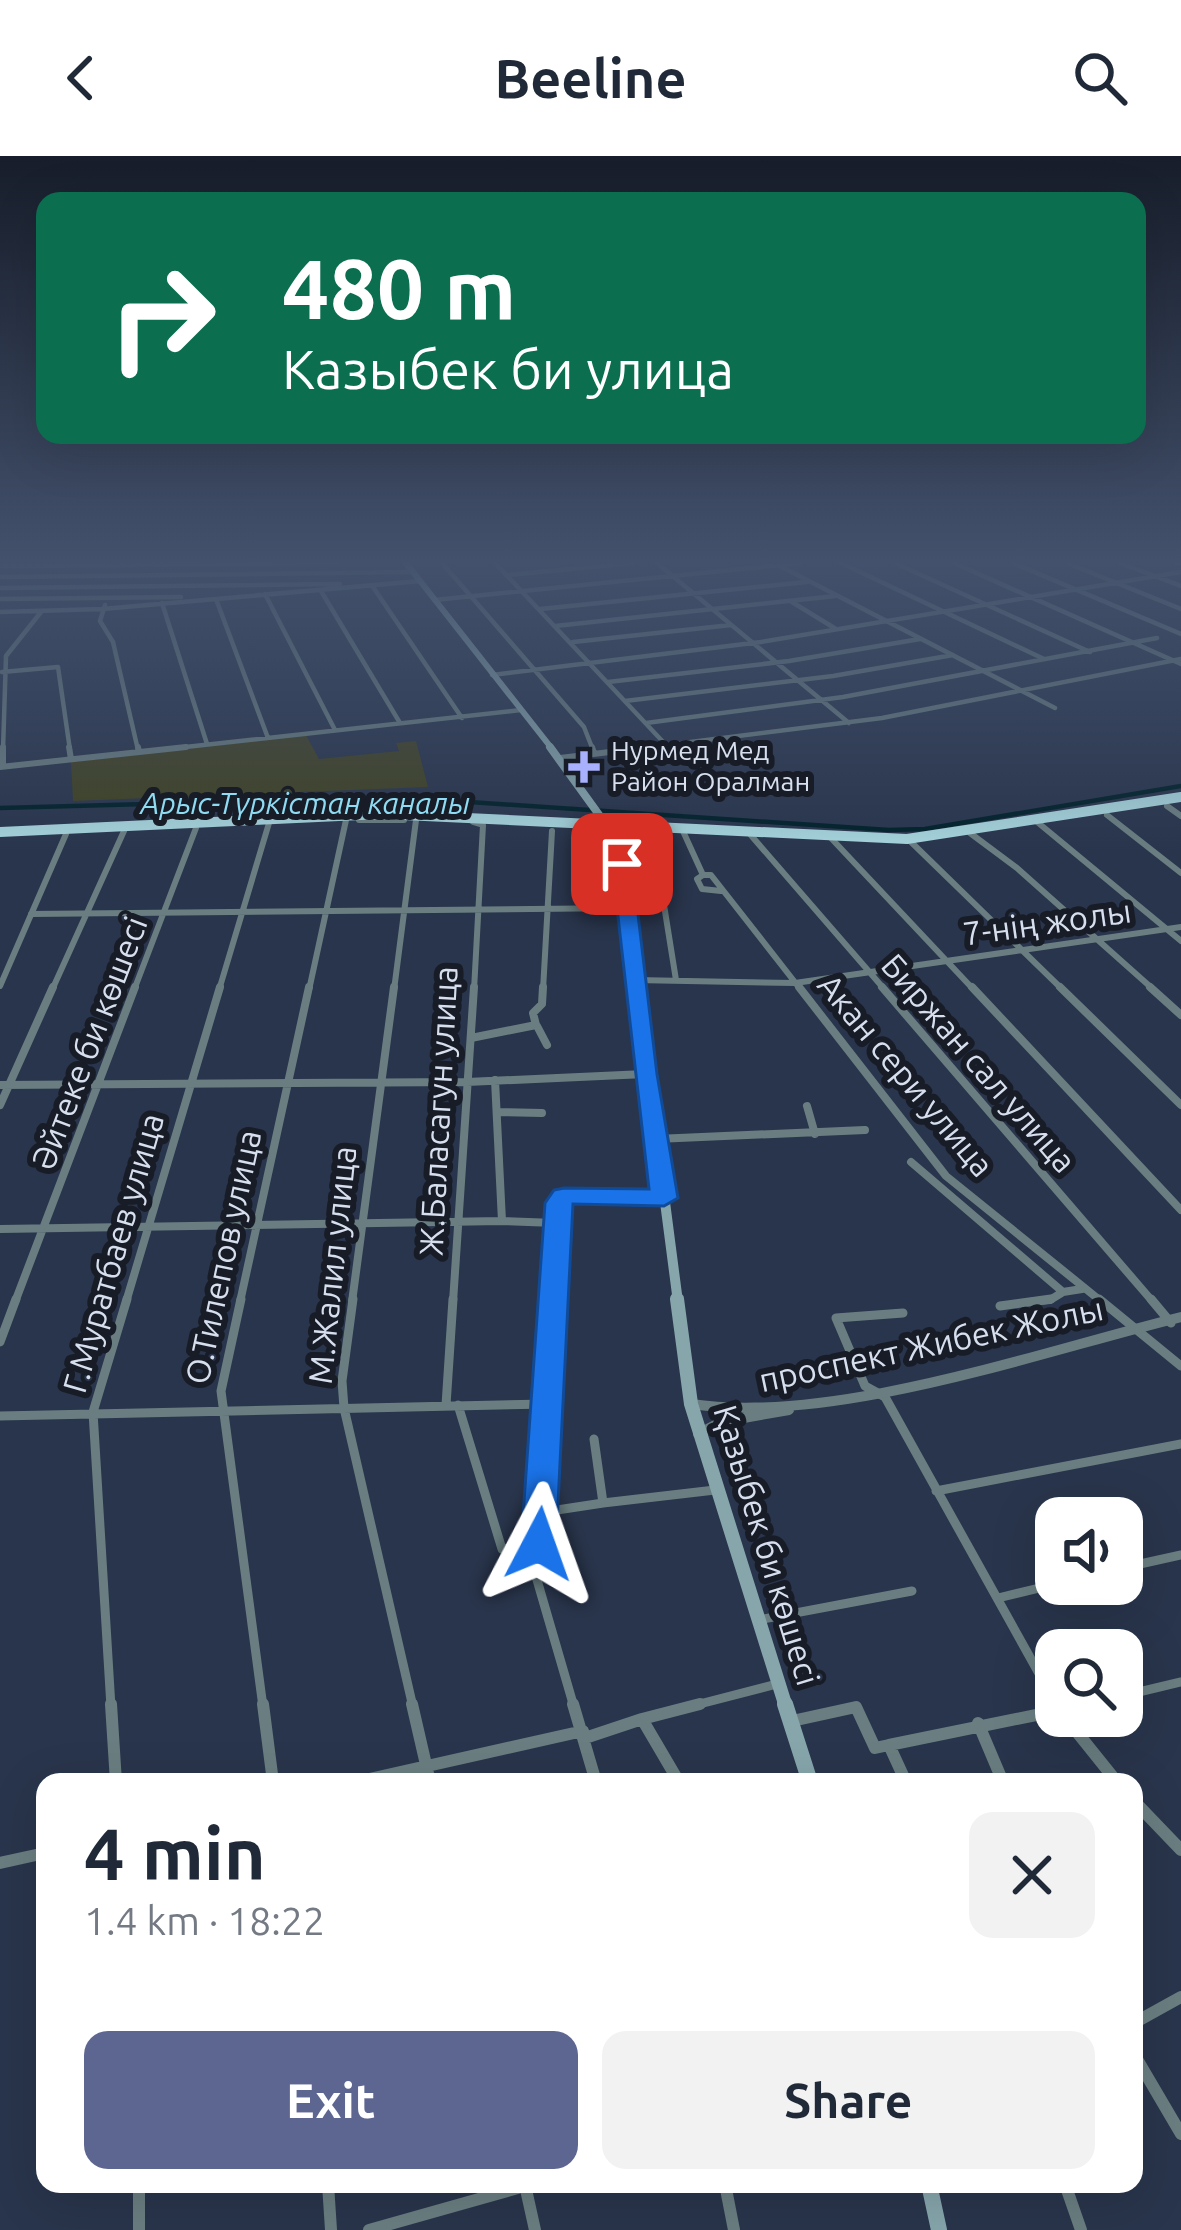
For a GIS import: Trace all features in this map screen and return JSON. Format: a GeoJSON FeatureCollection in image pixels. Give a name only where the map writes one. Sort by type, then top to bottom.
{"type":"FeatureCollection","features":[{"type":"Feature","properties":{"kind":"highway"},"geometry":{"type":"LineString","coordinates":[[0,833],[382,812],[906,837],[1181,795]]}},
{"type":"Feature","properties":{"kind":"highway"},"geometry":{"type":"LineString","coordinates":[[0,833],[353,814],[555,827],[608,821],[647,828],[908,839],[1181,795]]}},
{"type":"Feature","properties":{"kind":"highway"},"geometry":{"type":"LineString","coordinates":[[555,827],[618,843],[629,831],[647,828]]}},
{"type":"Feature","properties":{"kind":"main road","name":"Қазыбек би көшесі"},"geometry":{"type":"LineString","coordinates":[[480,660],[596,805],[618,843],[691,1404],[808,1773]]}},
{"type":"Feature","properties":{"kind":"main road"},"geometry":{"type":"LineString","coordinates":[[930,2193],[940,2230]]}},
{"type":"Feature","properties":{"kind":"street"},"geometry":{"type":"LineString","coordinates":[[117,660],[139,752]]}},
{"type":"Feature","properties":{"kind":"street"},"geometry":{"type":"LineString","coordinates":[[180,660],[207,744]]}},
{"type":"Feature","properties":{"kind":"street"},"geometry":{"type":"LineString","coordinates":[[238,660],[268,737]]}},
{"type":"Feature","properties":{"kind":"street"},"geometry":{"type":"LineString","coordinates":[[299,660],[335,730]]}},
{"type":"Feature","properties":{"kind":"street"},"geometry":{"type":"LineString","coordinates":[[362,660],[400,723]]}},
{"type":"Feature","properties":{"kind":"street"},"geometry":{"type":"LineString","coordinates":[[422,660],[462,718]]}},
{"type":"Feature","properties":{"kind":"street"},"geometry":{"type":"LineString","coordinates":[[525,660],[584,728],[595,754]]}},
{"type":"Feature","properties":{"kind":"street"},"geometry":{"type":"LineString","coordinates":[[586,660],[666,746]]}},
{"type":"Feature","properties":{"kind":"street"},"geometry":{"type":"LineString","coordinates":[[492,675],[616,660]]}},
{"type":"Feature","properties":{"kind":"street"},"geometry":{"type":"LineString","coordinates":[[772,660],[849,723]]}},
{"type":"Feature","properties":{"kind":"street"},"geometry":{"type":"LineString","coordinates":[[608,682],[795,660]]}},
{"type":"Feature","properties":{"kind":"street"},"geometry":{"type":"LineString","coordinates":[[626,701],[800,681],[924,660]]}},
{"type":"Feature","properties":{"kind":"street"},"geometry":{"type":"LineString","coordinates":[[961,660],[1055,708]]}},
{"type":"Feature","properties":{"kind":"street"},"geometry":{"type":"LineString","coordinates":[[646,723],[824,700],[1045,660]]}},
{"type":"Feature","properties":{"kind":"street"},"geometry":{"type":"LineString","coordinates":[[560,758],[849,723],[1179,661]]}},
{"type":"Feature","properties":{"kind":"street"},"geometry":{"type":"LineString","coordinates":[[71,759],[58,667],[2,673],[2,767],[521,710]]}},
{"type":"Feature","properties":{"kind":"street"},"geometry":{"type":"LineString","coordinates":[[1167,806],[1181,816]]}},
{"type":"Feature","properties":{"kind":"street"},"geometry":{"type":"LineString","coordinates":[[1107,815],[1181,873]]}},
{"type":"Feature","properties":{"kind":"street","name":"О.Тилепов улица"},"geometry":{"type":"LineString","coordinates":[[272,1773],[220,1410],[346,820]]}},
{"type":"Feature","properties":{"kind":"street"},"geometry":{"type":"LineString","coordinates":[[0,833],[416,820]]}},
{"type":"Feature","properties":{"kind":"street","name":"Ж.Баласагун улица"},"geometry":{"type":"LineString","coordinates":[[416,820],[483,825],[458,1221],[452,1405],[502,1549],[539,1544]]}},
{"type":"Feature","properties":{"kind":"street","name":"М.Жалил улица"},"geometry":{"type":"LineString","coordinates":[[416,820],[342,1381],[344,1408],[428,1773]]}},
{"type":"Feature","properties":{"kind":"street"},"geometry":{"type":"LineString","coordinates":[[1036,821],[1181,941]]}},
{"type":"Feature","properties":{"kind":"street","name":"Г.Муратбаев улица"},"geometry":{"type":"LineString","coordinates":[[115,1773],[93,1412],[269,823]]}},
{"type":"Feature","properties":{"kind":"street"},"geometry":{"type":"LineString","coordinates":[[547,1046],[533,1013],[542,1004],[555,827]]}},
{"type":"Feature","properties":{"kind":"street","name":"Әйтеке би көшесі"},"geometry":{"type":"LineString","coordinates":[[0,1342],[196,828]]}},
{"type":"Feature","properties":{"kind":"street","name":"Акан сери улица"},"geometry":{"type":"LineString","coordinates":[[682,829],[703,875]]}},
{"type":"Feature","properties":{"kind":"street"},"geometry":{"type":"LineString","coordinates":[[0,1106],[5,1084],[124,831]]}},
{"type":"Feature","properties":{"kind":"street"},"geometry":{"type":"LineString","coordinates":[[970,832],[1017,868],[1181,1016]]}},
{"type":"Feature","properties":{"kind":"street","name":"Биржан сал улица"},"geometry":{"type":"LineString","coordinates":[[749,833],[1176,1321]]}},
{"type":"Feature","properties":{"kind":"street"},"geometry":{"type":"LineString","coordinates":[[0,986],[66,834]]}},
{"type":"Feature","properties":{"kind":"street"},"geometry":{"type":"LineString","coordinates":[[830,837],[1181,1210]]}},
{"type":"Feature","properties":{"kind":"street"},"geometry":{"type":"LineString","coordinates":[[908,839],[1181,1105]]}},
{"type":"Feature","properties":{"kind":"street","name":"Акан сери улица"},"geometry":{"type":"LineString","coordinates":[[721,891],[702,890],[697,879],[711,875],[946,1176],[1181,1366]]}},
{"type":"Feature","properties":{"kind":"street"},"geometry":{"type":"LineString","coordinates":[[31,914],[664,905],[676,980]]}},
{"type":"Feature","properties":{"kind":"street","name":"7-нің жолы"},"geometry":{"type":"LineString","coordinates":[[633,980],[795,983],[1181,927]]}},
{"type":"Feature","properties":{"kind":"street"},"geometry":{"type":"LineString","coordinates":[[471,1039],[536,1025]]}},
{"type":"Feature","properties":{"kind":"street"},"geometry":{"type":"LineString","coordinates":[[5,1084],[467,1082],[645,1074]]}},
{"type":"Feature","properties":{"kind":"street"},"geometry":{"type":"LineString","coordinates":[[571,1077],[573,1089]]}},
{"type":"Feature","properties":{"kind":"street"},"geometry":{"type":"LineString","coordinates":[[495,1080],[502,1221]]}},
{"type":"Feature","properties":{"kind":"street"},"geometry":{"type":"LineString","coordinates":[[807,1106],[815,1134]]}},
{"type":"Feature","properties":{"kind":"street"},"geometry":{"type":"LineString","coordinates":[[498,1112],[542,1113]]}},
{"type":"Feature","properties":{"kind":"street"},"geometry":{"type":"LineString","coordinates":[[656,1139],[865,1130]]}},
{"type":"Feature","properties":{"kind":"street"},"geometry":{"type":"LineString","coordinates":[[910,1162],[1063,1292]]}},
{"type":"Feature","properties":{"kind":"street"},"geometry":{"type":"LineString","coordinates":[[594,1773],[536,1574],[544,1512],[554,1223],[564,1196],[664,1198]]}},
{"type":"Feature","properties":{"kind":"street"},"geometry":{"type":"LineString","coordinates":[[0,1229],[554,1223]]}},
{"type":"Feature","properties":{"kind":"street"},"geometry":{"type":"LineString","coordinates":[[1000,1306],[1050,1300],[1082,1289]]}},
{"type":"Feature","properties":{"kind":"street"},"geometry":{"type":"LineString","coordinates":[[904,1313],[836,1318],[865,1386],[879,1391],[1035,1668]]}},
{"type":"Feature","properties":{"kind":"street","name":"проспект Жибек Жолы"},"geometry":{"type":"LineString","coordinates":[[698,1434],[722,1422],[879,1391],[1176,1321]]}},
{"type":"Feature","properties":{"kind":"street","name":"проспект Жибек Жолы"},"geometry":{"type":"LineString","coordinates":[[691,1404],[729,1412],[879,1391]]}},
{"type":"Feature","properties":{"kind":"street"},"geometry":{"type":"LineString","coordinates":[[0,1416],[547,1404]]}},
{"type":"Feature","properties":{"kind":"street"},"geometry":{"type":"LineString","coordinates":[[594,1439],[603,1503]]}},
{"type":"Feature","properties":{"kind":"street"},"geometry":{"type":"LineString","coordinates":[[936,1491],[1181,1444]]}},
{"type":"Feature","properties":{"kind":"street"},"geometry":{"type":"LineString","coordinates":[[544,1512],[715,1490]]}},
{"type":"Feature","properties":{"kind":"street"},"geometry":{"type":"LineString","coordinates":[[1143,1563],[1181,1555]]}},
{"type":"Feature","properties":{"kind":"street"},"geometry":{"type":"LineString","coordinates":[[998,1598],[1035,1589]]}},
{"type":"Feature","properties":{"kind":"street"},"geometry":{"type":"LineString","coordinates":[[757,1620],[912,1591]]}},
{"type":"Feature","properties":{"kind":"street"},"geometry":{"type":"LineString","coordinates":[[1143,1691],[1181,1682]]}},
{"type":"Feature","properties":{"kind":"street"},"geometry":{"type":"LineString","coordinates":[[390,1773],[584,1734],[777,1684]]}},
{"type":"Feature","properties":{"kind":"street"},"geometry":{"type":"LineString","coordinates":[[792,1721],[856,1707],[875,1748],[1035,1715]]}},
{"type":"Feature","properties":{"kind":"street"},"geometry":{"type":"LineString","coordinates":[[642,1719],[674,1773]]}},
{"type":"Feature","properties":{"kind":"street"},"geometry":{"type":"LineString","coordinates":[[978,1724],[999,1773]]}},
{"type":"Feature","properties":{"kind":"street"},"geometry":{"type":"LineString","coordinates":[[1080,1737],[1110,1773]]}},
{"type":"Feature","properties":{"kind":"street"},"geometry":{"type":"LineString","coordinates":[[889,1745],[902,1773]]}},
{"type":"Feature","properties":{"kind":"street"},"geometry":{"type":"LineString","coordinates":[[1143,1810],[1181,1850]]}},
{"type":"Feature","properties":{"kind":"street"},"geometry":{"type":"LineString","coordinates":[[0,1863],[36,1855]]}},
{"type":"Feature","properties":{"kind":"street"},"geometry":{"type":"LineString","coordinates":[[1143,2018],[1181,1997]]}},
{"type":"Feature","properties":{"kind":"street"},"geometry":{"type":"LineString","coordinates":[[1143,2079],[1181,2134]]}},
{"type":"Feature","properties":{"kind":"street"},"geometry":{"type":"LineString","coordinates":[[139,2193],[139,2230]]}},
{"type":"Feature","properties":{"kind":"street"},"geometry":{"type":"LineString","coordinates":[[329,2193],[331,2230]]}},
{"type":"Feature","properties":{"kind":"street"},"geometry":{"type":"LineString","coordinates":[[369,2230],[499,2193]]}},
{"type":"Feature","properties":{"kind":"street"},"geometry":{"type":"LineString","coordinates":[[528,2193],[535,2230]]}},
{"type":"Feature","properties":{"kind":"street"},"geometry":{"type":"LineString","coordinates":[[727,2193],[734,2230]]}},
{"type":"Feature","properties":{"kind":"street"},"geometry":{"type":"LineString","coordinates":[[1068,2193],[1081,2230]]}},
{"type":"Feature","properties":{"kind":"green space"},"geometry":{"type":"Polygon","coordinates":[[[306,735],[319,759],[399,751],[396,743],[416,741],[428,787],[73,801],[71,762],[306,735]]]}},
{"type":"Feature","properties":{"kind":"waterway","name":"Арыс-Түркістан каналы"},"geometry":{"type":"LineString","coordinates":[[0,808],[396,797],[889,830],[925,829],[1181,786]]}},
{"type":"Feature","properties":{"kind":"place","name":"Нурмед Мед Район Оралман"},"geometry":{"type":"Point","coordinates":[584,767]}},
{"type":"Feature","properties":{"kind":"route"},"geometry":{"type":"LineString","coordinates":[[539,1544],[554,1223],[559,1203],[564,1196],[664,1198],[622,864]]}}]}
